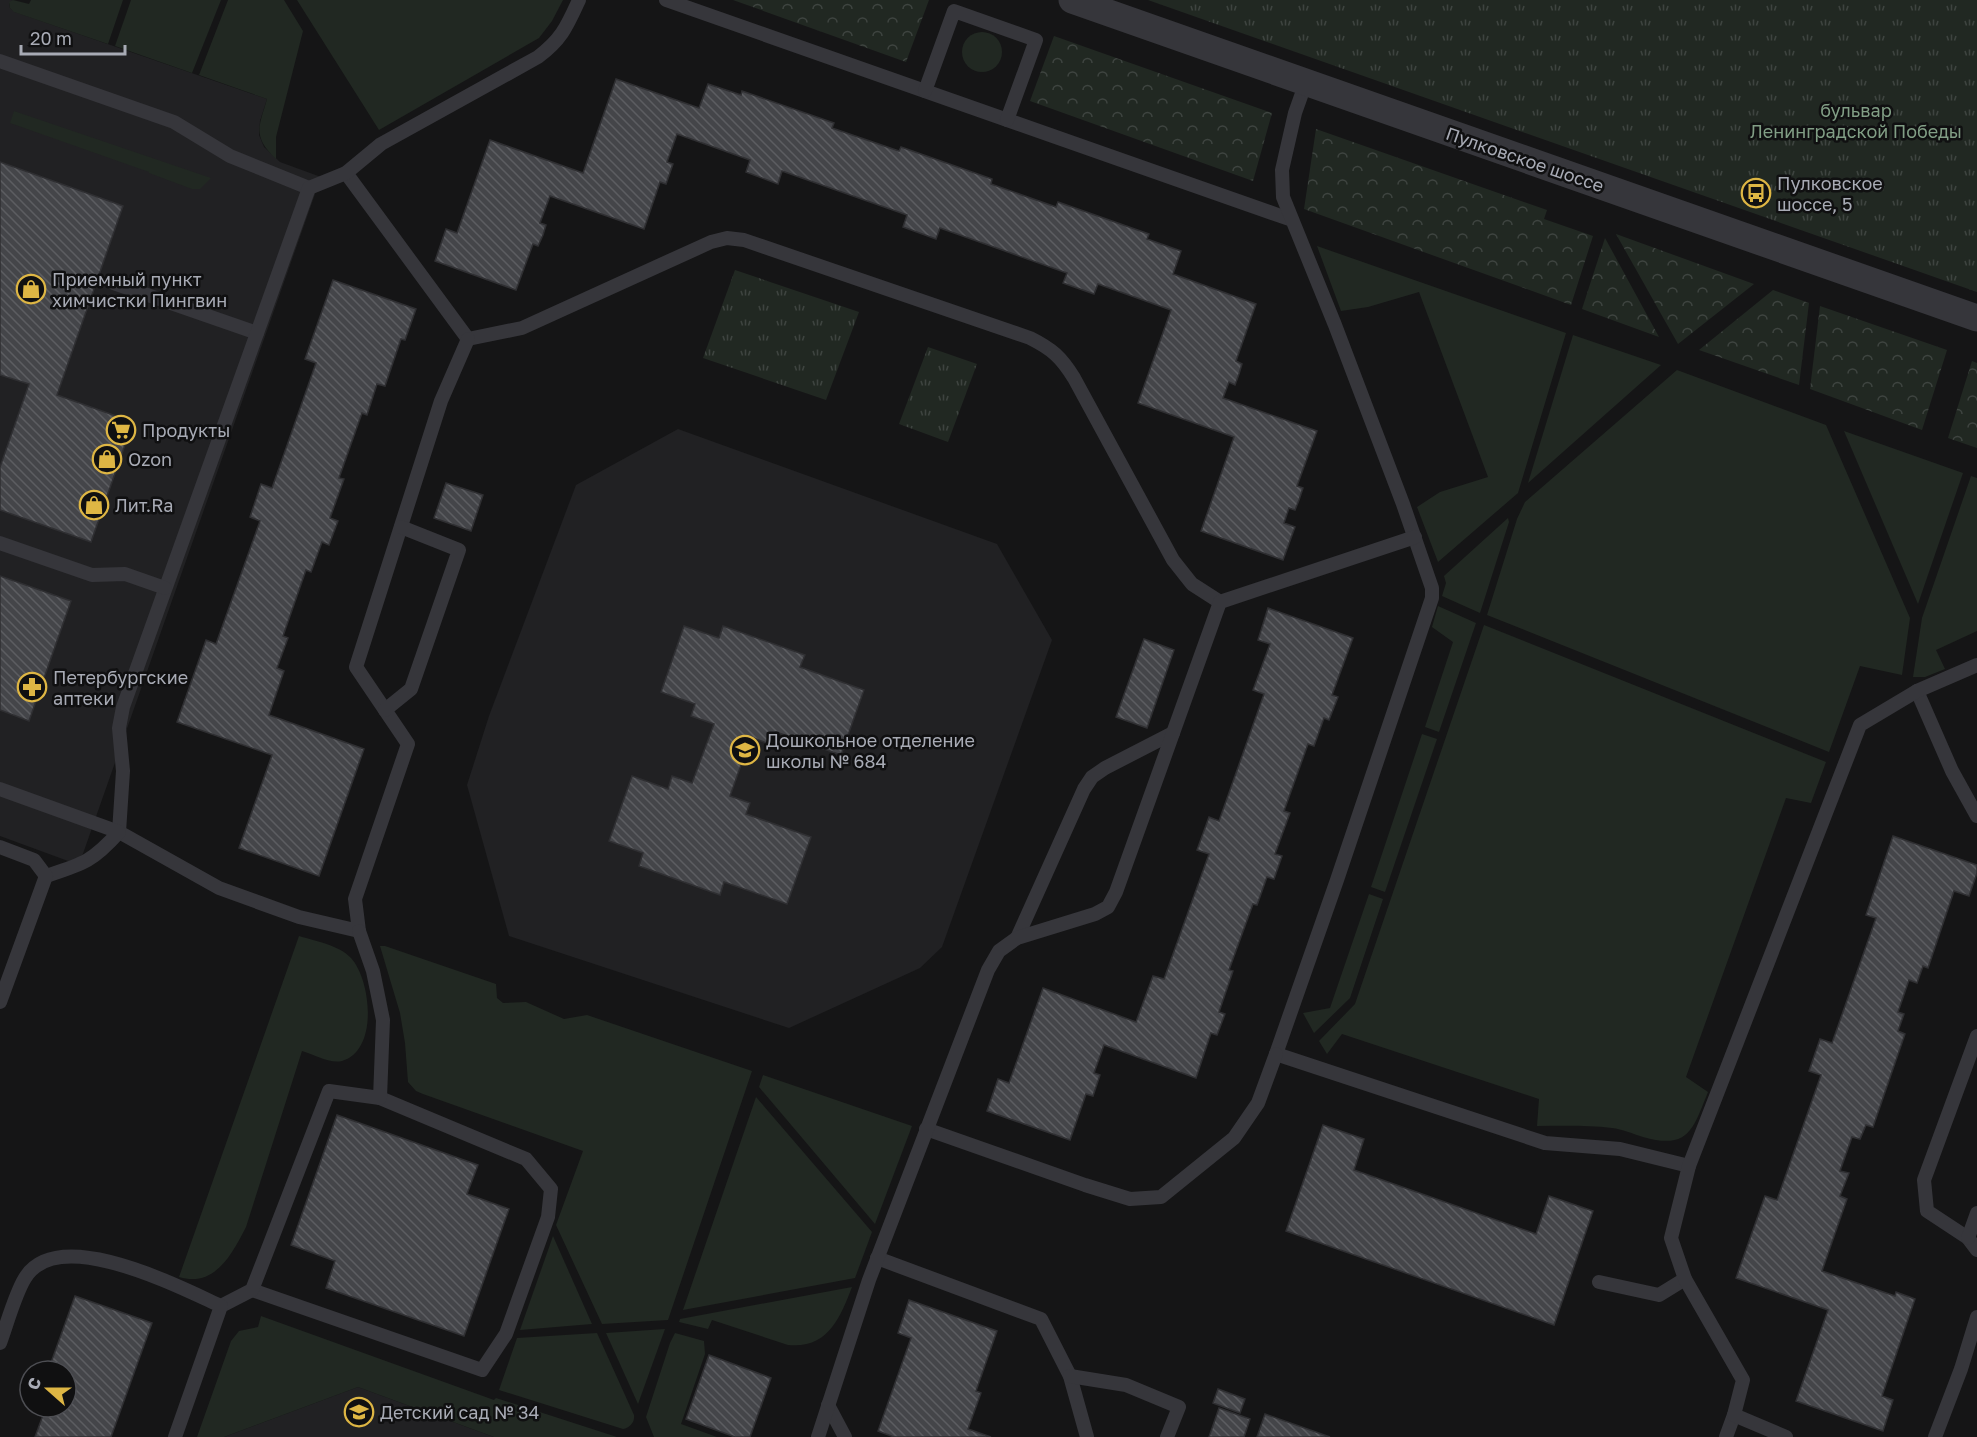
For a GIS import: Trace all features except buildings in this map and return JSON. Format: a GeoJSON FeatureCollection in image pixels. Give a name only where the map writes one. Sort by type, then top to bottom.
{"type":"FeatureCollection","features":[{"type":"Feature","properties":{"kind":"street","name":"Пулковское шоссе"},"geometry":{"type":"LineString","coordinates":[[1072,0],[1977,318]]}},
{"type":"Feature","properties":{"kind":"lane"},"geometry":{"type":"LineString","coordinates":[[0,61],[174,122],[230,156],[309,188],[346,173],[381,144],[538,57],[555,44],[568,24],[579,0]]}},
{"type":"Feature","properties":{"kind":"lane"},"geometry":{"type":"LineString","coordinates":[[666,0],[1292,220]]}},
{"type":"Feature","properties":{"kind":"lane"},"geometry":{"type":"LineString","coordinates":[[926,91],[954,11],[1036,40],[1007,120]]}},
{"type":"Feature","properties":{"kind":"lane"},"geometry":{"type":"LineString","coordinates":[[926,1128],[1130,1199],[1161,1197],[1234,1138],[1258,1103],[1276,1054],[1432,598],[1432,588],[1414,537],[1335,325],[1283,197],[1282,170],[1295,113],[1306,82]]}},
{"type":"Feature","properties":{"kind":"lane"},"geometry":{"type":"LineString","coordinates":[[346,173],[468,339]]}},
{"type":"Feature","properties":{"kind":"lane"},"geometry":{"type":"LineString","coordinates":[[46,876],[83,864],[100,852],[119,832],[123,771],[119,728],[123,707],[309,188]]}},
{"type":"Feature","properties":{"kind":"lane"},"geometry":{"type":"LineString","coordinates":[[468,339],[522,328],[711,242],[727,238],[744,240],[1029,338],[1051,348],[1065,364],[1173,561],[1192,584],[1220,602]]}},
{"type":"Feature","properties":{"kind":"lane"},"geometry":{"type":"LineString","coordinates":[[113,283],[257,333]]}},
{"type":"Feature","properties":{"kind":"lane"},"geometry":{"type":"LineString","coordinates":[[380,1098],[383,1020],[373,971],[359,931],[355,899],[408,744],[356,666],[441,401],[468,339]]}},
{"type":"Feature","properties":{"kind":"lane"},"geometry":{"type":"LineString","coordinates":[[385,710],[411,689],[459,550],[401,527]]}},
{"type":"Feature","properties":{"kind":"lane"},"geometry":{"type":"LineString","coordinates":[[1220,602],[1414,537]]}},
{"type":"Feature","properties":{"kind":"lane"},"geometry":{"type":"LineString","coordinates":[[0,543],[92,575],[125,574],[165,588]]}},
{"type":"Feature","properties":{"kind":"lane"},"geometry":{"type":"LineString","coordinates":[[818,1437],[877,1258],[988,970],[999,951],[1017,938],[1095,914],[1108,907],[1116,892],[1220,602]]}},
{"type":"Feature","properties":{"kind":"lane"},"geometry":{"type":"LineString","coordinates":[[1726,1437],[1743,1380],[1685,1279],[1671,1238],[1689,1166],[1860,725],[1917,691],[1977,665]]}},
{"type":"Feature","properties":{"kind":"lane"},"geometry":{"type":"LineString","coordinates":[[1917,691],[1952,771],[1977,816]]}},
{"type":"Feature","properties":{"kind":"lane"},"geometry":{"type":"LineString","coordinates":[[1017,938],[1084,789],[1092,777],[1112,764],[1173,733]]}},
{"type":"Feature","properties":{"kind":"lane"},"geometry":{"type":"LineString","coordinates":[[0,789],[119,832],[219,888],[299,917],[359,931]]}},
{"type":"Feature","properties":{"kind":"lane"},"geometry":{"type":"LineString","coordinates":[[0,847],[34,860],[46,876]]}},
{"type":"Feature","properties":{"kind":"lane"},"geometry":{"type":"LineString","coordinates":[[0,1002],[46,876]]}},
{"type":"Feature","properties":{"kind":"lane"},"geometry":{"type":"LineString","coordinates":[[1977,1036],[1974,1055],[1924,1180],[1927,1210],[1968,1238],[1977,1250]]}},
{"type":"Feature","properties":{"kind":"lane"},"geometry":{"type":"LineString","coordinates":[[1276,1054],[1545,1143],[1620,1149],[1689,1166]]}},
{"type":"Feature","properties":{"kind":"lane"},"geometry":{"type":"LineString","coordinates":[[175,1437],[221,1306],[252,1290],[329,1090],[380,1098],[526,1159],[551,1189],[548,1217],[506,1334],[482,1370],[252,1290]]}},
{"type":"Feature","properties":{"kind":"lane"},"geometry":{"type":"LineString","coordinates":[[1968,1238],[1977,1213]]}},
{"type":"Feature","properties":{"kind":"lane"},"geometry":{"type":"LineString","coordinates":[[0,1343],[2,1327],[25,1277],[38,1265],[62,1256],[90,1257],[111,1262],[171,1284],[221,1306]]}},
{"type":"Feature","properties":{"kind":"lane"},"geometry":{"type":"LineString","coordinates":[[877,1258],[1041,1319],[1070,1376],[1087,1437]]}},
{"type":"Feature","properties":{"kind":"lane"},"geometry":{"type":"LineString","coordinates":[[1599,1282],[1659,1295],[1685,1279]]}},
{"type":"Feature","properties":{"kind":"lane"},"geometry":{"type":"LineString","coordinates":[[1935,1437],[1977,1317]]}},
{"type":"Feature","properties":{"kind":"lane"},"geometry":{"type":"LineString","coordinates":[[1070,1376],[1126,1385],[1179,1407],[1167,1437]]}},
{"type":"Feature","properties":{"kind":"lane"},"geometry":{"type":"LineString","coordinates":[[828,1405],[845,1437]]}},
{"type":"Feature","properties":{"kind":"lane"},"geometry":{"type":"LineString","coordinates":[[1734,1415],[1786,1437]]}},
{"type":"Feature","properties":{"kind":"shaded area"},"geometry":{"type":"Polygon","coordinates":[[[0,0],[13,0],[9,3],[10,8],[15,12],[267,99],[260,121],[259,135],[264,147],[280,162],[321,177],[79,865],[0,836],[0,0]]]}},
{"type":"Feature","properties":{"kind":"shaded area","name":"Дошкольное отделение школы № 684"},"geometry":{"type":"Polygon","coordinates":[[[678,429],[997,544],[1052,640],[942,947],[920,968],[789,1028],[509,936],[467,785],[489,716],[576,485],[678,429]]]}},
{"type":"Feature","properties":{"kind":"shaded area","name":"Детский сад № 34"},"geometry":{"type":"Polygon","coordinates":[[[358,1387],[494,1437],[224,1437],[358,1387]]]}},
{"type":"Feature","properties":{"kind":"green space"},"geometry":{"type":"Polygon","coordinates":[[[13,0],[29,4],[31,0],[123,0],[108,44],[14,12],[9,2],[13,0]]]}},
{"type":"Feature","properties":{"kind":"green space"},"geometry":{"type":"Polygon","coordinates":[[[131,0],[221,0],[192,73],[115,46],[131,0]]]}},
{"type":"Feature","properties":{"kind":"green space"},"geometry":{"type":"Polygon","coordinates":[[[228,0],[284,0],[303,31],[276,137],[276,159],[260,137],[260,124],[267,99],[199,75],[228,0]]]}},
{"type":"Feature","properties":{"kind":"green space"},"geometry":{"type":"Polygon","coordinates":[[[297,0],[563,0],[552,21],[539,38],[379,130],[297,0]]]}},
{"type":"Feature","properties":{"kind":"green space"},"geometry":{"type":"Polygon","coordinates":[[[733,0],[929,0],[906,62],[733,0]]]}},
{"type":"Feature","properties":{"kind":"green space","name":"бульвар Ленинградской Победы"},"geometry":{"type":"Polygon","coordinates":[[[1148,0],[1977,0],[1977,292],[1148,0]]]}},
{"type":"Feature","properties":{"kind":"green space"},"geometry":{"type":"Polygon","coordinates":[[[982,32],[996,38],[1002,52],[996,66],[982,72],[968,66],[962,52],[968,38],[982,32]]]}},
{"type":"Feature","properties":{"kind":"green space"},"geometry":{"type":"Polygon","coordinates":[[[1054,36],[1272,113],[1253,181],[1030,101],[1054,36]]]}},
{"type":"Feature","properties":{"kind":"green space"},"geometry":{"type":"Polygon","coordinates":[[[14,111],[211,178],[200,189],[192,189],[10,123],[14,111]]]}},
{"type":"Feature","properties":{"kind":"green space"},"geometry":{"type":"Polygon","coordinates":[[[1316,129],[1547,210],[1544,219],[1593,236],[1571,305],[1304,209],[1316,129]]]}},
{"type":"Feature","properties":{"kind":"green space"},"geometry":{"type":"Polygon","coordinates":[[[1616,234],[1754,284],[1678,344],[1616,234]]]}},
{"type":"Feature","properties":{"kind":"green space"},"geometry":{"type":"Polygon","coordinates":[[[1605,238],[1659,337],[1582,309],[1605,238]]]}},
{"type":"Feature","properties":{"kind":"green space"},"geometry":{"type":"Polygon","coordinates":[[[1317,246],[1566,333],[1518,493],[1438,562],[1417,507],[1440,492],[1488,477],[1419,292],[1368,307],[1341,311],[1317,246]]]}},
{"type":"Feature","properties":{"kind":"green space"},"geometry":{"type":"Polygon","coordinates":[[[735,270],[859,312],[826,400],[703,358],[735,270]]]}},
{"type":"Feature","properties":{"kind":"green space"},"geometry":{"type":"Polygon","coordinates":[[[1773,290],[1809,303],[1799,385],[1699,350],[1773,290]]]}},
{"type":"Feature","properties":{"kind":"green space"},"geometry":{"type":"Polygon","coordinates":[[[1820,306],[1947,350],[1922,430],[1810,389],[1820,306]]]}},
{"type":"Feature","properties":{"kind":"green space"},"geometry":{"type":"Polygon","coordinates":[[[1573,335],[1661,365],[1528,483],[1573,335]]]}},
{"type":"Feature","properties":{"kind":"green space"},"geometry":{"type":"Polygon","coordinates":[[[928,347],[977,364],[948,442],[899,424],[928,347]]]}},
{"type":"Feature","properties":{"kind":"green space"},"geometry":{"type":"Polygon","coordinates":[[[1972,361],[1977,363],[1977,448],[1948,438],[1972,361]]]}},
{"type":"Feature","properties":{"kind":"green space"},"geometry":{"type":"Polygon","coordinates":[[[1677,370],[1826,425],[1910,618],[1902,675],[1860,666],[1829,752],[1487,615],[1517,519],[1525,502],[1677,370]]]}},
{"type":"Feature","properties":{"kind":"green space"},"geometry":{"type":"Polygon","coordinates":[[[1844,431],[1963,473],[1918,604],[1844,431]]]}},
{"type":"Feature","properties":{"kind":"green space"},"geometry":{"type":"Polygon","coordinates":[[[1971,476],[1977,478],[1977,631],[1936,650],[1945,669],[1925,677],[1913,677],[1922,618],[1971,476]]]}},
{"type":"Feature","properties":{"kind":"green space"},"geometry":{"type":"Polygon","coordinates":[[[1508,518],[1509,522],[1480,613],[1442,596],[1446,583],[1444,576],[1508,518]]]}},
{"type":"Feature","properties":{"kind":"green space"},"geometry":{"type":"Polygon","coordinates":[[[1438,606],[1476,623],[1439,732],[1425,727],[1453,642],[1432,627],[1438,606]]]}},
{"type":"Feature","properties":{"kind":"green space"},"geometry":{"type":"Polygon","coordinates":[[[1484,625],[1826,762],[1811,803],[1786,798],[1686,1077],[1708,1092],[1693,1126],[1680,1138],[1670,1141],[1658,1140],[1620,1129],[1603,1127],[1537,1126],[1539,1099],[1342,1034],[1327,1054],[1319,1041],[1355,1004],[1484,625]]]}},
{"type":"Feature","properties":{"kind":"green space"},"geometry":{"type":"Polygon","coordinates":[[[1422,734],[1437,739],[1385,892],[1371,887],[1422,734]]]}},
{"type":"Feature","properties":{"kind":"green space"},"geometry":{"type":"Polygon","coordinates":[[[1369,894],[1383,899],[1350,998],[1314,1033],[1303,1013],[1330,1008],[1369,894]]]}},
{"type":"Feature","properties":{"kind":"green space"},"geometry":{"type":"Polygon","coordinates":[[[299,936],[340,950],[351,958],[358,968],[367,997],[368,1014],[362,1043],[354,1054],[337,1062],[302,1051],[241,1237],[228,1258],[212,1273],[203,1278],[179,1277],[299,936]]]}},
{"type":"Feature","properties":{"kind":"green space"},"geometry":{"type":"Polygon","coordinates":[[[380,946],[496,984],[497,998],[503,1003],[526,1002],[564,1019],[587,1015],[752,1071],[668,1320],[602,1324],[556,1225],[583,1151],[423,1094],[416,1091],[408,1082],[400,1013],[380,946]]]}},
{"type":"Feature","properties":{"kind":"green space"},"geometry":{"type":"Polygon","coordinates":[[[763,1075],[912,1126],[875,1224],[759,1087],[763,1075]]]}},
{"type":"Feature","properties":{"kind":"green space"},"geometry":{"type":"Polygon","coordinates":[[[756,1097],[872,1232],[855,1278],[683,1310],[756,1097]]]}},
{"type":"Feature","properties":{"kind":"green space"},"geometry":{"type":"Polygon","coordinates":[[[553,1236],[592,1324],[520,1330],[553,1236]]]}},
{"type":"Feature","properties":{"kind":"green space"},"geometry":{"type":"Polygon","coordinates":[[[852,1287],[843,1310],[830,1329],[823,1337],[802,1345],[788,1345],[712,1320],[708,1329],[679,1322],[680,1319],[852,1287]]]}},
{"type":"Feature","properties":{"kind":"green space"},"geometry":{"type":"Polygon","coordinates":[[[261,1316],[494,1400],[496,1398],[617,1437],[494,1437],[358,1387],[224,1437],[197,1437],[231,1341],[239,1331],[258,1327],[261,1316]]]}},
{"type":"Feature","properties":{"kind":"green space"},"geometry":{"type":"Polygon","coordinates":[[[665,1329],[638,1404],[606,1333],[665,1329]]]}},
{"type":"Feature","properties":{"kind":"green space"},"geometry":{"type":"Polygon","coordinates":[[[597,1333],[634,1415],[632,1424],[628,1427],[623,1429],[499,1390],[517,1338],[597,1333]]]}},
{"type":"Feature","properties":{"kind":"green space"},"geometry":{"type":"Polygon","coordinates":[[[675,1333],[704,1341],[705,1354],[681,1424],[717,1437],[654,1437],[646,1417],[675,1333]]]}},
{"type":"Feature","properties":{"kind":"place","name":"Пулковское шоссе, 5"},"geometry":{"type":"Point","coordinates":[1756,193]}},
{"type":"Feature","properties":{"kind":"place","name":"Приемный пункт химчистки Пингвин"},"geometry":{"type":"Point","coordinates":[31,289]}},
{"type":"Feature","properties":{"kind":"place","name":"Продукты"},"geometry":{"type":"Point","coordinates":[121,430]}},
{"type":"Feature","properties":{"kind":"place","name":"Ozon"},"geometry":{"type":"Point","coordinates":[107,459]}},
{"type":"Feature","properties":{"kind":"place","name":"Лит.Ra"},"geometry":{"type":"Point","coordinates":[94,505]}},
{"type":"Feature","properties":{"kind":"place","name":"Петербургские аптеки"},"geometry":{"type":"Point","coordinates":[32,687]}},
{"type":"Feature","properties":{"kind":"place","name":"Дошкольное отделение школы № 684"},"geometry":{"type":"Point","coordinates":[745,750]}},
{"type":"Feature","properties":{"kind":"place","name":"Детский сад № 34"},"geometry":{"type":"Point","coordinates":[359,1412]}}]}
